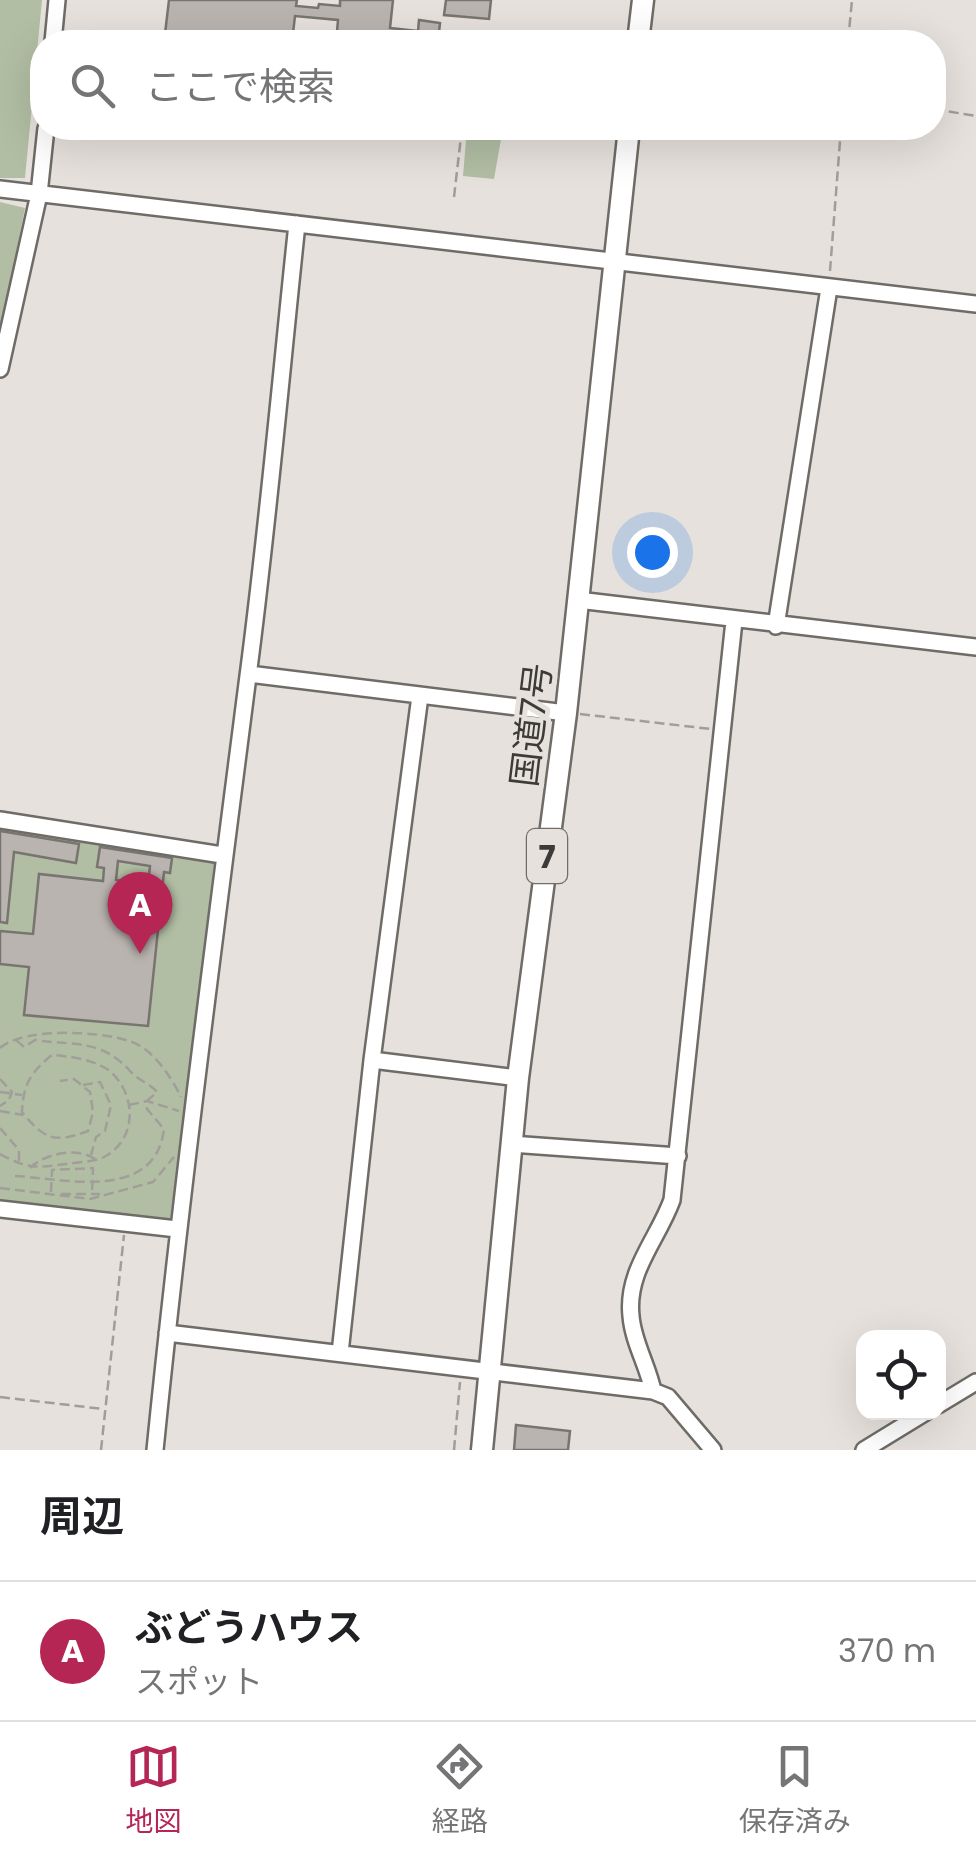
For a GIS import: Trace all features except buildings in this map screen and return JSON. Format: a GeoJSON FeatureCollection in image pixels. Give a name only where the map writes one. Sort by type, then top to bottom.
{"type":"FeatureCollection","features":[{"type":"Feature","properties":{"kind":"highway"},"geometry":{"type":"LineString","coordinates":[[639,30],[643,0]]}},
{"type":"Feature","properties":{"kind":"highway","name":"国道7号"},"geometry":{"type":"LineString","coordinates":[[482,1450],[510,1144],[566,713],[628,140]]}},
{"type":"Feature","properties":{"kind":"street"},"geometry":{"type":"LineString","coordinates":[[55,30],[58,0]]}},
{"type":"Feature","properties":{"kind":"street"},"geometry":{"type":"LineString","coordinates":[[0,369],[39,194],[45,140]]}},
{"type":"Feature","properties":{"kind":"street"},"geometry":{"type":"LineString","coordinates":[[0,189],[976,304]]}},
{"type":"Feature","properties":{"kind":"street"},"geometry":{"type":"LineString","coordinates":[[156,1450],[177,1229],[248,674],[297,224]]}},
{"type":"Feature","properties":{"kind":"street"},"geometry":{"type":"LineString","coordinates":[[776,626],[829,288]]}},
{"type":"Feature","properties":{"kind":"street"},"geometry":{"type":"LineString","coordinates":[[578,600],[976,647]]}},
{"type":"Feature","properties":{"kind":"street"},"geometry":{"type":"LineString","coordinates":[[653,1391],[630,1316],[632,1294],[638,1265],[672,1200],[734,621]]}},
{"type":"Feature","properties":{"kind":"street"},"geometry":{"type":"LineString","coordinates":[[248,674],[566,713]]}},
{"type":"Feature","properties":{"kind":"street"},"geometry":{"type":"LineString","coordinates":[[340,1353],[372,1060],[420,696]]}},
{"type":"Feature","properties":{"kind":"street"},"geometry":{"type":"LineString","coordinates":[[0,820],[222,855]]}},
{"type":"Feature","properties":{"kind":"street"},"geometry":{"type":"LineString","coordinates":[[372,1060],[518,1078]]}},
{"type":"Feature","properties":{"kind":"street"},"geometry":{"type":"LineString","coordinates":[[510,1144],[678,1156]]}},
{"type":"Feature","properties":{"kind":"street"},"geometry":{"type":"LineString","coordinates":[[0,1208],[177,1229]]}},
{"type":"Feature","properties":{"kind":"street"},"geometry":{"type":"LineString","coordinates":[[167,1333],[490,1368],[653,1391],[668,1397],[713,1450]]}},
{"type":"Feature","properties":{"kind":"street"},"geometry":{"type":"LineString","coordinates":[[946,1400],[976,1382]]}},
{"type":"Feature","properties":{"kind":"street"},"geometry":{"type":"LineString","coordinates":[[864,1450],[913,1420]]}},
{"type":"Feature","properties":{"kind":"path"},"geometry":{"type":"LineString","coordinates":[[849,30],[852,0]]}},
{"type":"Feature","properties":{"kind":"path"},"geometry":{"type":"LineString","coordinates":[[946,110],[976,116]]}},
{"type":"Feature","properties":{"kind":"path"},"geometry":{"type":"LineString","coordinates":[[454,197],[461,140]]}},
{"type":"Feature","properties":{"kind":"path"},"geometry":{"type":"LineString","coordinates":[[829,288],[839,140]]}},
{"type":"Feature","properties":{"kind":"path"},"geometry":{"type":"LineString","coordinates":[[566,713],[722,730]]}},
{"type":"Feature","properties":{"kind":"path"},"geometry":{"type":"LineString","coordinates":[[0,1048],[30,1032],[129,1041],[143,1049],[170,1076],[185,1113],[147,1101],[129,1104]]}},
{"type":"Feature","properties":{"kind":"path"},"geometry":{"type":"LineString","coordinates":[[72,1056],[77,1036]]}},
{"type":"Feature","properties":{"kind":"path"},"geometry":{"type":"LineString","coordinates":[[15,1038],[24,1047],[35,1040],[110,1050],[133,1075],[154,1086],[157,1092],[147,1101],[147,1109],[164,1129],[162,1144],[147,1166],[107,1184],[15,1176]]}},
{"type":"Feature","properties":{"kind":"path"},"geometry":{"type":"LineString","coordinates":[[0,1154],[29,1168],[95,1160],[122,1144],[131,1122],[129,1104],[110,1071],[72,1056],[52,1054],[34,1069],[22,1095],[25,1116],[38,1132],[63,1140],[88,1131],[93,1112],[90,1092],[74,1079],[60,1081]]}},
{"type":"Feature","properties":{"kind":"path"},"geometry":{"type":"LineString","coordinates":[[0,1079],[12,1092],[0,1108]]}},
{"type":"Feature","properties":{"kind":"path"},"geometry":{"type":"LineString","coordinates":[[81,1085],[100,1082],[111,1106],[106,1131],[96,1137],[90,1155]]}},
{"type":"Feature","properties":{"kind":"path"},"geometry":{"type":"LineString","coordinates":[[0,1092],[22,1095]]}},
{"type":"Feature","properties":{"kind":"path"},"geometry":{"type":"LineString","coordinates":[[0,1108],[25,1116]]}},
{"type":"Feature","properties":{"kind":"path"},"geometry":{"type":"LineString","coordinates":[[0,1128],[19,1150],[19,1164]]}},
{"type":"Feature","properties":{"kind":"path"},"geometry":{"type":"LineString","coordinates":[[0,1188],[90,1199],[153,1182],[180,1144]]}},
{"type":"Feature","properties":{"kind":"path"},"geometry":{"type":"LineString","coordinates":[[29,1168],[48,1154],[90,1155],[95,1160]]}},
{"type":"Feature","properties":{"kind":"path"},"geometry":{"type":"LineString","coordinates":[[50,1194],[52,1170],[93,1168],[92,1194]]}},
{"type":"Feature","properties":{"kind":"path"},"geometry":{"type":"LineString","coordinates":[[50,1194],[100,1194]]}},
{"type":"Feature","properties":{"kind":"path"},"geometry":{"type":"LineString","coordinates":[[100,1450],[125,1223]]}},
{"type":"Feature","properties":{"kind":"path"},"geometry":{"type":"LineString","coordinates":[[454,1450],[462,1366]]}},
{"type":"Feature","properties":{"kind":"path"},"geometry":{"type":"LineString","coordinates":[[0,1396],[105,1409]]}},
{"type":"Feature","properties":{"kind":"green space"},"geometry":{"type":"Polygon","coordinates":[[[0,0],[42,0],[39,30],[30,30],[30,126],[25,178],[0,178],[0,0]]]}},
{"type":"Feature","properties":{"kind":"green space"},"geometry":{"type":"Polygon","coordinates":[[[466,140],[501,140],[494,179],[463,176],[466,140]]]}},
{"type":"Feature","properties":{"kind":"green space"},"geometry":{"type":"Polygon","coordinates":[[[0,202],[25,208],[0,332],[0,202]]]}},
{"type":"Feature","properties":{"kind":"green space"},"geometry":{"type":"Polygon","coordinates":[[[0,826],[218,859],[173,1225],[0,1205],[0,826]]]}},
{"type":"Feature","properties":{"kind":"place","name":"ぶどうハウス"},"geometry":{"type":"Point","coordinates":[140,954]}}]}
